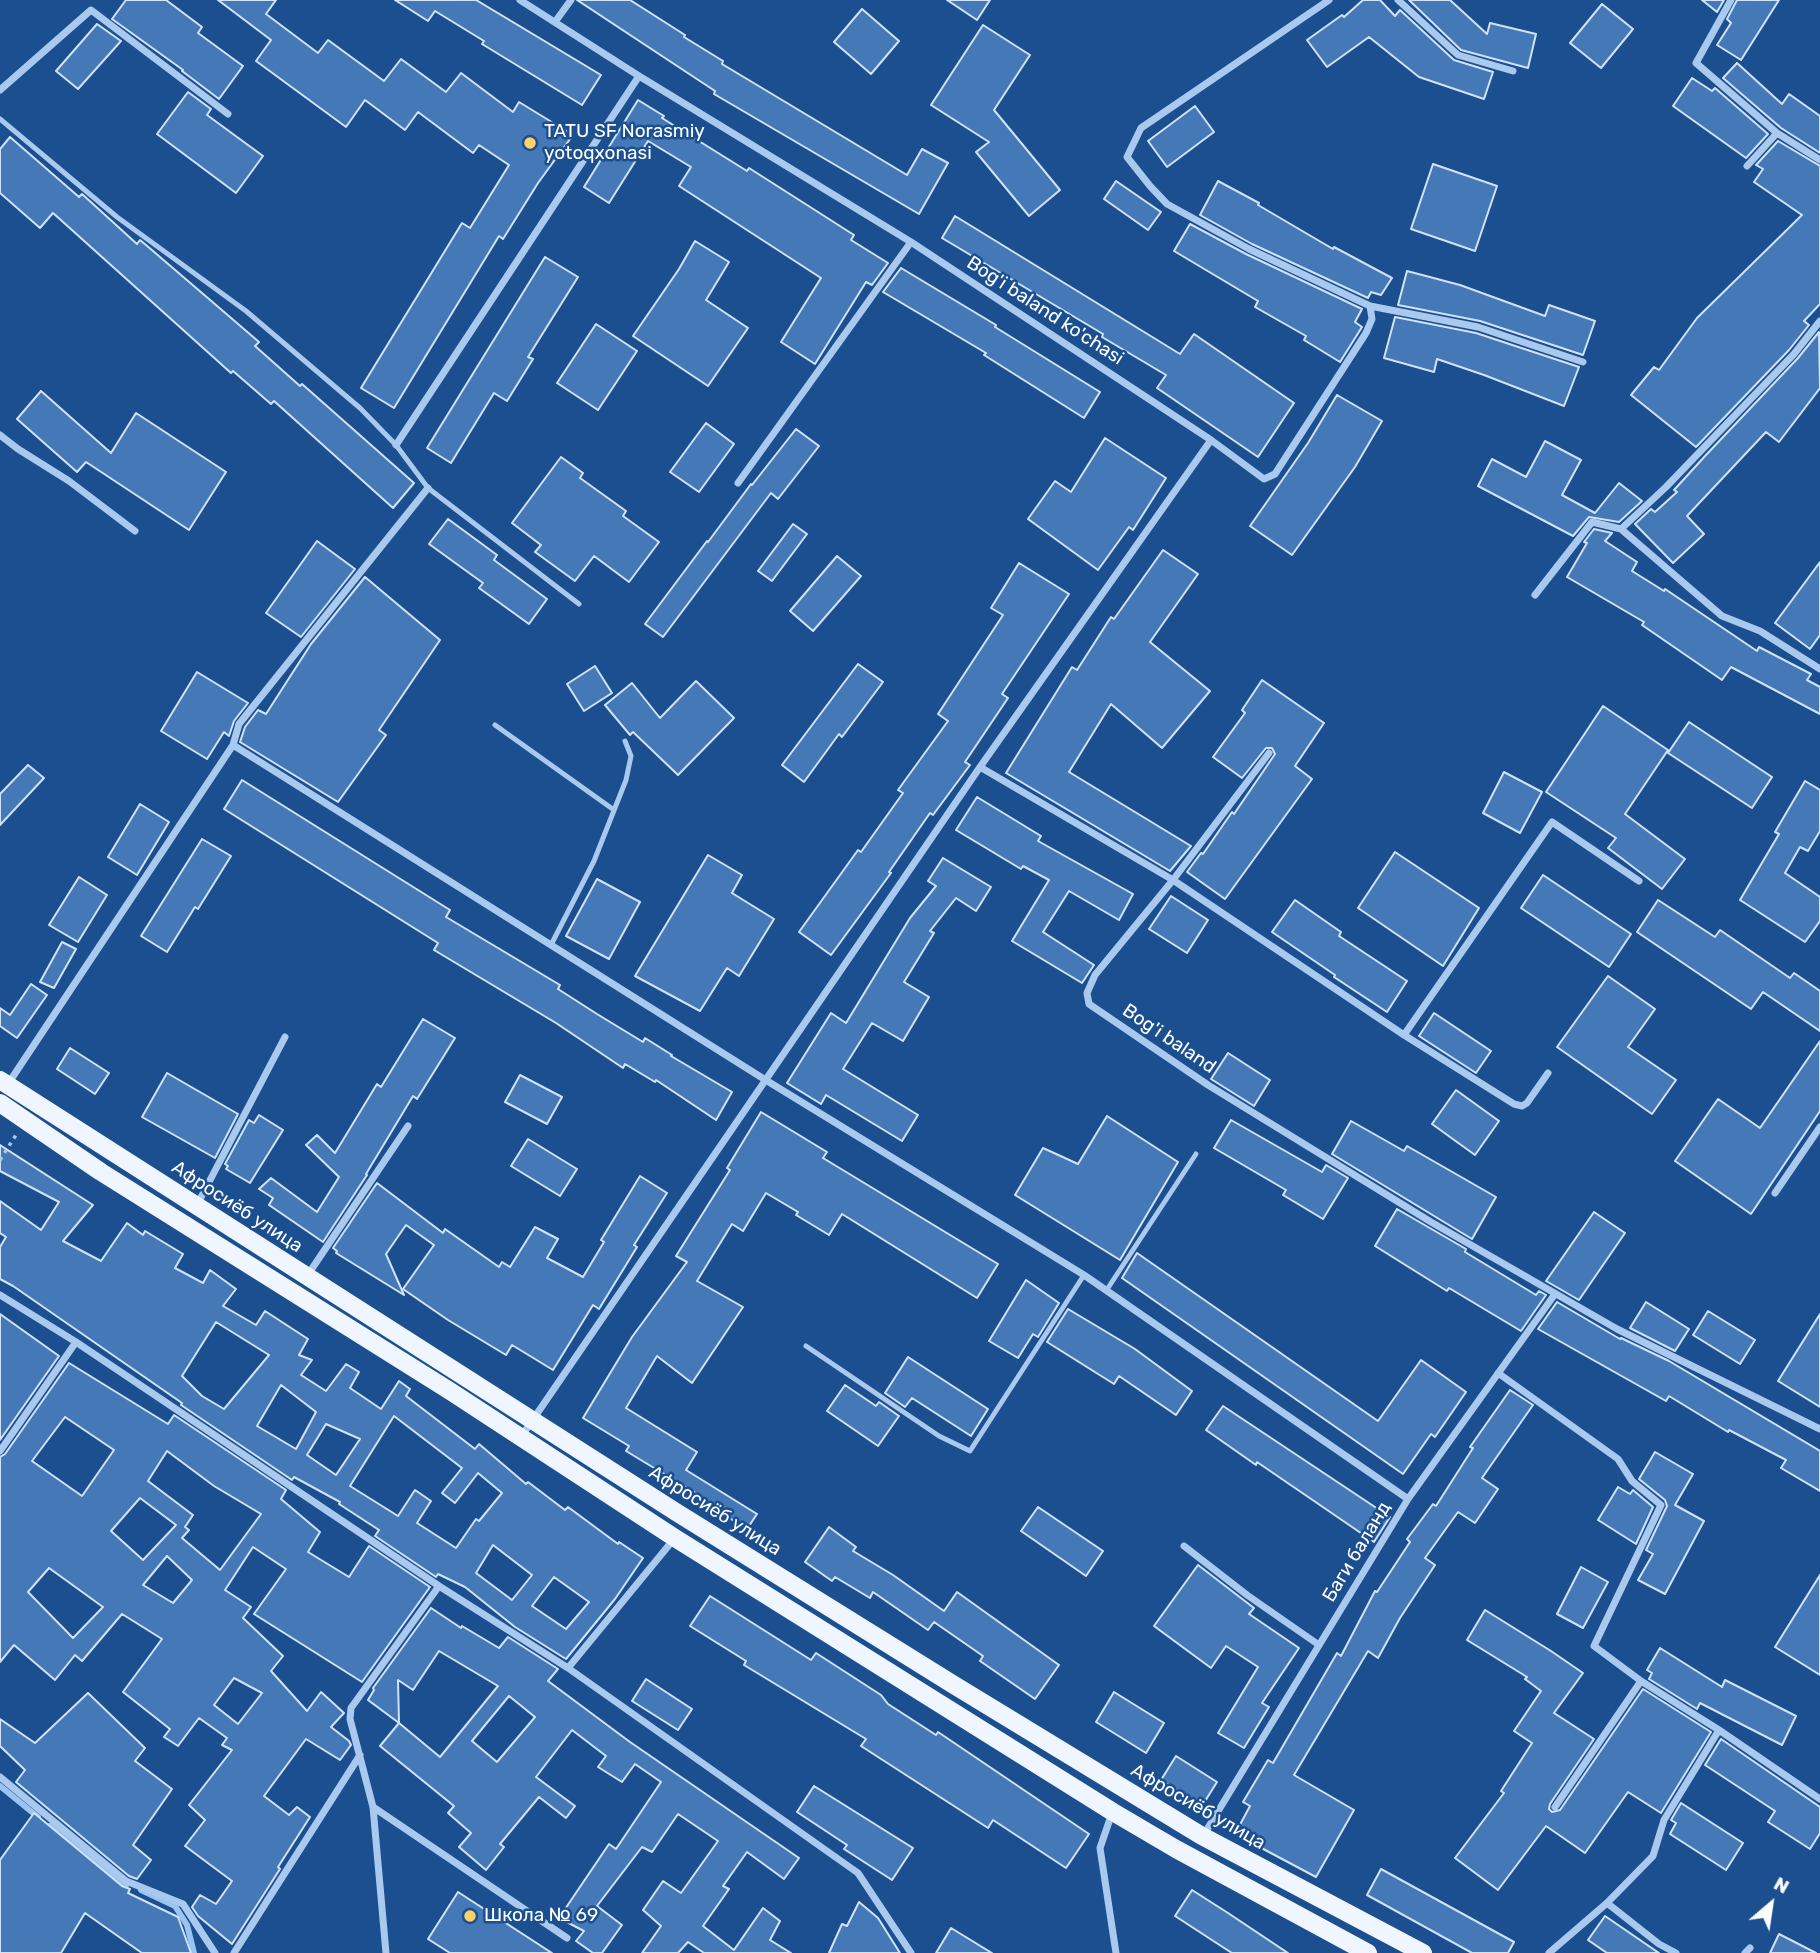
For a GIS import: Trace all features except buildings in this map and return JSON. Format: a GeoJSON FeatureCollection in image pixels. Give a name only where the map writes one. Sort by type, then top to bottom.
{"type":"FeatureCollection","features":[{"type":"Feature","properties":{"kind":"main road","name":"Афросиёб улица"},"geometry":{"type":"LineString","coordinates":[[4,1082],[531,1420],[954,1685],[1202,1836],[1423,1953]]}},
{"type":"Feature","properties":{"kind":"main road"},"geometry":{"type":"LineString","coordinates":[[0,1103],[101,1172],[939,1704],[1176,1849],[1368,1953]]}},
{"type":"Feature","properties":{"kind":"main road"},"geometry":{"type":"LineString","coordinates":[[850,1646],[862,1626]]}},
{"type":"Feature","properties":{"kind":"main road"},"geometry":{"type":"LineString","coordinates":[[939,1704],[954,1685]]}},
{"type":"Feature","properties":{"kind":"street","name":"Bog'i baland ko'chasi"},"geometry":{"type":"LineString","coordinates":[[520,0],[911,242],[1265,478],[1275,474],[1366,333],[1372,318],[1370,306]]}},
{"type":"Feature","properties":{"kind":"street"},"geometry":{"type":"LineString","coordinates":[[555,22],[571,0]]}},
{"type":"Feature","properties":{"kind":"street"},"geometry":{"type":"LineString","coordinates":[[1329,0],[1141,128],[1127,157],[1167,204],[1249,249],[1370,306],[1478,327],[1583,362]]}},
{"type":"Feature","properties":{"kind":"street"},"geometry":{"type":"LineString","coordinates":[[1398,0],[1458,55],[1513,71]]}},
{"type":"Feature","properties":{"kind":"street"},"geometry":{"type":"LineString","coordinates":[[1731,0],[1696,64],[1777,133],[1820,160]]}},
{"type":"Feature","properties":{"kind":"street"},"geometry":{"type":"LineString","coordinates":[[0,90],[91,10],[228,114]]}},
{"type":"Feature","properties":{"kind":"street"},"geometry":{"type":"LineString","coordinates":[[396,445],[639,76]]}},
{"type":"Feature","properties":{"kind":"street"},"geometry":{"type":"LineString","coordinates":[[1747,166],[1777,133]]}},
{"type":"Feature","properties":{"kind":"street"},"geometry":{"type":"LineString","coordinates":[[738,483],[911,242]]}},
{"type":"Feature","properties":{"kind":"street"},"geometry":{"type":"LineString","coordinates":[[1622,530],[1794,354],[1820,321]]}},
{"type":"Feature","properties":{"kind":"street"},"geometry":{"type":"LineString","coordinates":[[0,435],[69,481],[135,531]]}},
{"type":"Feature","properties":{"kind":"street"},"geometry":{"type":"LineString","coordinates":[[521,1437],[764,1079],[1211,440]]}},
{"type":"Feature","properties":{"kind":"street"},"geometry":{"type":"LineString","coordinates":[[4,1082],[233,745],[239,724],[428,488]]}},
{"type":"Feature","properties":{"kind":"street"},"geometry":{"type":"LineString","coordinates":[[1535,594],[1592,522],[1622,530],[1722,616],[1760,631],[1820,669]]}},
{"type":"Feature","properties":{"kind":"street"},"geometry":{"type":"LineString","coordinates":[[233,745],[764,1079],[1084,1275],[1408,1499]]}},
{"type":"Feature","properties":{"kind":"street"},"geometry":{"type":"LineString","coordinates":[[1173,880],[1269,753]]}},
{"type":"Feature","properties":{"kind":"street"},"geometry":{"type":"LineString","coordinates":[[980,767],[1173,880],[1404,1035],[1514,1104],[1522,1106],[1527,1103],[1548,1073]]}},
{"type":"Feature","properties":{"kind":"street"},"geometry":{"type":"LineString","coordinates":[[1404,1035],[1552,822],[1639,881]]}},
{"type":"Feature","properties":{"kind":"street","name":"Bog'i baland"},"geometry":{"type":"LineString","coordinates":[[1173,880],[1095,975],[1087,993],[1089,1003],[1208,1085],[1399,1203],[1555,1294]]}},
{"type":"Feature","properties":{"kind":"street"},"geometry":{"type":"LineString","coordinates":[[196,1206],[285,1037]]}},
{"type":"Feature","properties":{"kind":"street"},"geometry":{"type":"LineString","coordinates":[[307,1277],[408,1126]]}},
{"type":"Feature","properties":{"kind":"street"},"geometry":{"type":"LineString","coordinates":[[1774,1194],[1820,1127]]}},
{"type":"Feature","properties":{"kind":"street"},"geometry":{"type":"LineString","coordinates":[[1555,1294],[1617,1329],[1820,1429]]}},
{"type":"Feature","properties":{"kind":"street","name":"Баги баланд"},"geometry":{"type":"LineString","coordinates":[[1202,1836],[1408,1499],[1555,1294]]}},
{"type":"Feature","properties":{"kind":"street"},"geometry":{"type":"LineString","coordinates":[[0,1295],[76,1342],[439,1586],[568,1668],[858,1873],[911,1953]]}},
{"type":"Feature","properties":{"kind":"street"},"geometry":{"type":"LineString","coordinates":[[0,1451],[76,1342]]}},
{"type":"Feature","properties":{"kind":"street"},"geometry":{"type":"LineString","coordinates":[[1498,1373],[1618,1459],[1632,1481],[1661,1505],[1594,1646],[1641,1681],[1820,1799]]}},
{"type":"Feature","properties":{"kind":"street"},"geometry":{"type":"LineString","coordinates":[[568,1668],[675,1538]]}},
{"type":"Feature","properties":{"kind":"street"},"geometry":{"type":"LineString","coordinates":[[1185,1546],[1247,1595],[1319,1645]]}},
{"type":"Feature","properties":{"kind":"street"},"geometry":{"type":"LineString","coordinates":[[386,1953],[373,1807],[350,1718],[351,1708],[439,1586]]}},
{"type":"Feature","properties":{"kind":"street"},"geometry":{"type":"LineString","coordinates":[[1555,1807],[1641,1681]]}},
{"type":"Feature","properties":{"kind":"street"},"geometry":{"type":"LineString","coordinates":[[1549,1953],[1607,1903],[1653,1856],[1664,1821],[1719,1730]]}},
{"type":"Feature","properties":{"kind":"street"},"geometry":{"type":"LineString","coordinates":[[234,1953],[360,1755]]}},
{"type":"Feature","properties":{"kind":"street"},"geometry":{"type":"LineString","coordinates":[[0,1777],[126,1881],[183,1904],[215,1953]]}},
{"type":"Feature","properties":{"kind":"street"},"geometry":{"type":"LineString","coordinates":[[373,1807],[567,1938]]}},
{"type":"Feature","properties":{"kind":"street"},"geometry":{"type":"LineString","coordinates":[[1113,1812],[1100,1848],[1116,1953]]}},
{"type":"Feature","properties":{"kind":"street"},"geometry":{"type":"LineString","coordinates":[[1607,1903],[1659,1944],[1676,1953]]}},
{"type":"Feature","properties":{"kind":"lane"},"geometry":{"type":"LineString","coordinates":[[0,119],[117,217],[246,311],[360,408],[396,445],[428,488],[579,604]]}},
{"type":"Feature","properties":{"kind":"lane"},"geometry":{"type":"LineString","coordinates":[[495,725],[614,810]]}},
{"type":"Feature","properties":{"kind":"lane"},"geometry":{"type":"LineString","coordinates":[[551,945],[594,861],[626,780],[631,756],[625,741]]}},
{"type":"Feature","properties":{"kind":"lane"},"geometry":{"type":"LineString","coordinates":[[1106,1291],[1196,1154]]}},
{"type":"Feature","properties":{"kind":"lane"},"geometry":{"type":"LineString","coordinates":[[806,1346],[939,1436],[970,1451],[1084,1275]]}},
{"type":"Feature","properties":{"kind":"path"},"geometry":{"type":"LineString","coordinates":[[0,1160],[25,1121]]}},
{"type":"Feature","properties":{"kind":"waterway"},"geometry":{"type":"LineString","coordinates":[[0,1786],[38,1817]]}},
{"type":"Feature","properties":{"kind":"waterway"},"geometry":{"type":"LineString","coordinates":[[50,1826],[114,1878],[127,1884]]}},
{"type":"Feature","properties":{"kind":"waterway"},"geometry":{"type":"LineString","coordinates":[[141,1890],[175,1906],[187,1925],[194,1953]]}},
{"type":"Feature","properties":{"kind":"place","name":"TATU SF Norasmiy yotoqxonasi"},"geometry":{"type":"Point","coordinates":[530,143]}},
{"type":"Feature","properties":{"kind":"place","name":"Школа № 69"},"geometry":{"type":"Point","coordinates":[470,1916]}}]}
